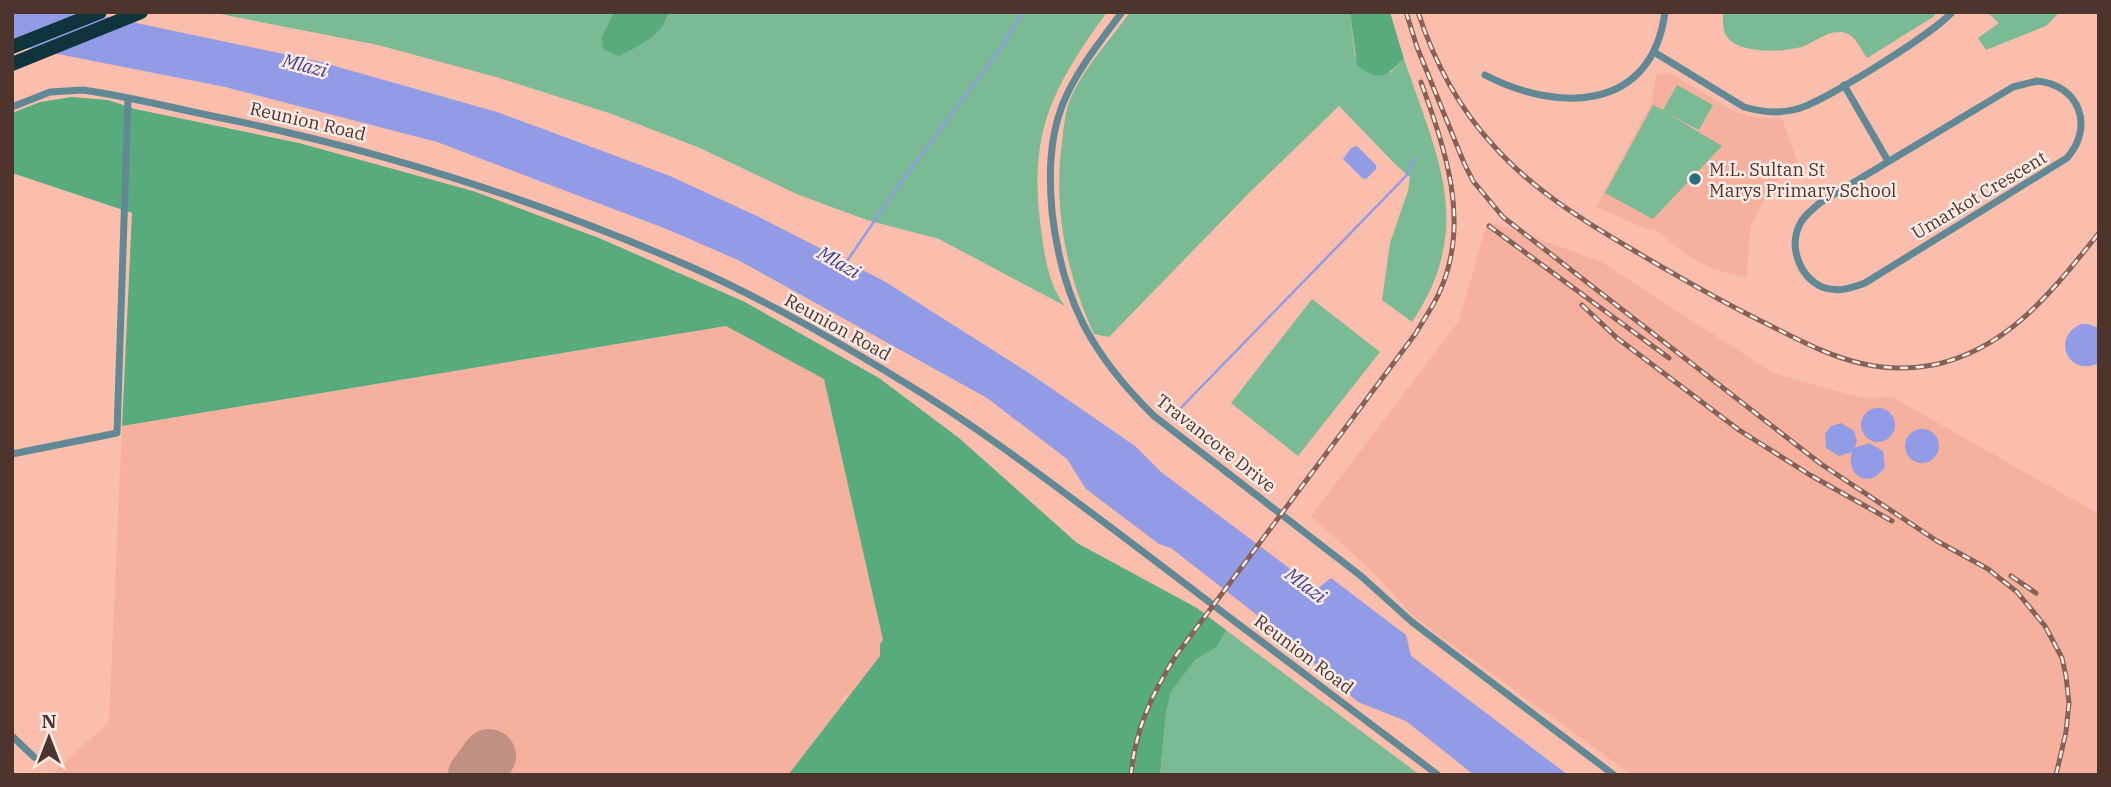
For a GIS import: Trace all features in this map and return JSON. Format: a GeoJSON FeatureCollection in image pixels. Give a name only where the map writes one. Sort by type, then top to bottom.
{"type":"FeatureCollection","features":[{"type":"Feature","properties":{"kind":"highway"},"geometry":{"type":"LineString","coordinates":[[12,47],[100,12]]}},
{"type":"Feature","properties":{"kind":"highway"},"geometry":{"type":"LineString","coordinates":[[12,64],[141,12]]}},
{"type":"Feature","properties":{"kind":"street","name":"Travancore Drive"},"geometry":{"type":"LineString","coordinates":[[1122,12],[1081,69],[1064,100],[1056,127],[1050,170],[1055,233],[1063,277],[1076,311],[1106,363],[1154,416],[1361,576],[1412,622],[1614,775]]}},
{"type":"Feature","properties":{"kind":"street"},"geometry":{"type":"LineString","coordinates":[[1485,75],[1507,86],[1556,99],[1594,97],[1626,82],[1643,67],[1654,52],[1665,12]]}},
{"type":"Feature","properties":{"kind":"street"},"geometry":{"type":"LineString","coordinates":[[1654,52],[1727,99],[1758,111],[1800,109],[1934,30],[1952,12]]}},
{"type":"Feature","properties":{"kind":"street","name":"Umarkot Crescent"},"geometry":{"type":"LineString","coordinates":[[2037,80],[2060,86],[2074,100],[2081,122],[2079,142],[2059,164],[1865,283],[1851,289],[1823,287],[1811,279],[1796,254],[1795,240],[1799,225],[1821,202],[1888,161],[2013,87],[2037,80]]}},
{"type":"Feature","properties":{"kind":"street"},"geometry":{"type":"LineString","coordinates":[[1844,85],[1888,161]]}},
{"type":"Feature","properties":{"kind":"street","name":"Reunion Road"},"geometry":{"type":"LineString","coordinates":[[12,107],[43,94],[67,90],[91,92],[301,134],[426,167],[484,186],[690,266],[784,314],[900,380],[1024,463],[1438,775]]}},
{"type":"Feature","properties":{"kind":"street"},"geometry":{"type":"LineString","coordinates":[[12,454],[117,433],[128,99]]}},
{"type":"Feature","properties":{"kind":"street"},"geometry":{"type":"LineString","coordinates":[[12,736],[34,757]]}},
{"type":"Feature","properties":{"kind":"shaded area","name":"M.L. Sultan St Marys Primary School"},"geometry":{"type":"Polygon","coordinates":[[[1668,72],[1738,113],[1759,118],[1782,118],[1798,164],[1771,187],[1751,225],[1746,278],[1710,268],[1690,257],[1655,230],[1644,228],[1596,207],[1651,104],[1656,75],[1668,72]]]}},
{"type":"Feature","properties":{"kind":"shaded area"},"geometry":{"type":"Polygon","coordinates":[[[1490,222],[1600,261],[1773,373],[1862,398],[1892,397],[2099,514],[2099,775],[1632,775],[1415,618],[1375,574],[1311,516],[1459,321],[1485,230],[1490,222]]]}},
{"type":"Feature","properties":{"kind":"shaded area"},"geometry":{"type":"Polygon","coordinates":[[[727,326],[824,379],[883,640],[880,644],[880,656],[849,696],[846,694],[842,699],[844,702],[788,775],[51,775],[109,722],[122,426],[727,326]]]}},
{"type":"Feature","properties":{"kind":"green space"},"geometry":{"type":"Polygon","coordinates":[[[210,12],[614,12],[602,36],[666,21],[669,12],[1107,12],[1057,91],[1041,142],[1038,201],[1043,245],[1052,282],[1065,306],[939,239],[867,220],[799,195],[700,148],[612,114],[496,77],[378,45],[210,12]]]}},
{"type":"Feature","properties":{"kind":"green space"},"geometry":{"type":"Polygon","coordinates":[[[614,12],[669,12],[656,34],[619,56],[603,49],[602,36],[614,12]]]}},
{"type":"Feature","properties":{"kind":"green space"},"geometry":{"type":"Polygon","coordinates":[[[1130,12],[1350,12],[1355,56],[1391,72],[1404,59],[1438,160],[1446,223],[1442,254],[1431,287],[1412,322],[1382,300],[1390,243],[1408,191],[1410,177],[1339,106],[1249,193],[1109,337],[1094,334],[1076,288],[1064,240],[1059,191],[1062,142],[1072,95],[1091,63],[1130,12]]]}},
{"type":"Feature","properties":{"kind":"green space"},"geometry":{"type":"Polygon","coordinates":[[[1350,12],[1390,12],[1404,59],[1392,70],[1376,75],[1357,65],[1350,12]]]}},
{"type":"Feature","properties":{"kind":"green space"},"geometry":{"type":"Polygon","coordinates":[[[1723,12],[1937,12],[1867,58],[1854,38],[1841,32],[1830,33],[1793,49],[1773,51],[1742,47],[1726,35],[1723,12]]]}},
{"type":"Feature","properties":{"kind":"green space"},"geometry":{"type":"Polygon","coordinates":[[[1987,12],[2060,12],[2046,26],[1986,50],[1978,38],[1999,23],[1987,12]]]}},
{"type":"Feature","properties":{"kind":"green space"},"geometry":{"type":"Polygon","coordinates":[[[1677,85],[1713,105],[1699,130],[1667,113],[1722,146],[1653,219],[1605,193],[1653,105],[1663,110],[1677,85]]]}},
{"type":"Feature","properties":{"kind":"green space"},"geometry":{"type":"Polygon","coordinates":[[[72,97],[108,100],[135,109],[299,143],[473,191],[599,238],[745,302],[879,378],[959,438],[1077,543],[1197,608],[1226,630],[1217,647],[1195,660],[1171,692],[1166,713],[1160,775],[788,775],[880,656],[880,644],[883,640],[824,379],[726,326],[122,426],[132,213],[12,173],[12,113],[40,102],[72,97]]]}},
{"type":"Feature","properties":{"kind":"green space"},"geometry":{"type":"Polygon","coordinates":[[[1312,299],[1380,352],[1298,456],[1231,403],[1312,299]]]}},
{"type":"Feature","properties":{"kind":"green space"},"geometry":{"type":"Polygon","coordinates":[[[1226,630],[1420,775],[1160,775],[1166,713],[1171,692],[1195,660],[1217,647],[1226,630]]]}},
{"type":"Feature","properties":{"kind":"water","name":"Mlazi"},"geometry":{"type":"Polygon","coordinates":[[[12,12],[84,12],[317,61],[497,112],[670,176],[759,217],[884,281],[1032,375],[1135,446],[1161,472],[1317,589],[1331,578],[1406,635],[1411,656],[1568,775],[1474,775],[1406,721],[1358,702],[1275,629],[1171,548],[1159,544],[1086,489],[1067,459],[987,398],[740,261],[669,230],[437,142],[225,87],[12,45],[12,12]]]}},
{"type":"Feature","properties":{"kind":"water"},"geometry":{"type":"Polygon","coordinates":[[[1357,146],[1376,165],[1376,169],[1366,179],[1343,159],[1351,148],[1357,146]]]}},
{"type":"Feature","properties":{"kind":"water"},"geometry":{"type":"Polygon","coordinates":[[[2081,324],[2099,328],[2099,363],[2079,365],[2067,354],[2067,338],[2072,330],[2081,324]]]}},
{"type":"Feature","properties":{"kind":"water"},"geometry":{"type":"Polygon","coordinates":[[[1878,408],[1890,413],[1895,425],[1890,437],[1878,442],[1866,437],[1861,425],[1866,413],[1878,408]]]}},
{"type":"Feature","properties":{"kind":"water"},"geometry":{"type":"Polygon","coordinates":[[[1841,423],[1854,431],[1857,441],[1855,448],[1869,443],[1883,451],[1885,467],[1873,478],[1866,479],[1855,473],[1852,468],[1852,452],[1839,456],[1826,448],[1825,434],[1831,426],[1841,423]]]}},
{"type":"Feature","properties":{"kind":"water"},"geometry":{"type":"Polygon","coordinates":[[[1922,429],[1934,434],[1939,446],[1934,458],[1922,463],[1910,458],[1905,446],[1910,434],[1922,429]]]}},
{"type":"Feature","properties":{"kind":"waterway","name":"Mlazi"},"geometry":{"type":"LineString","coordinates":[[845,264],[899,185],[1000,49],[1023,12]]}},
{"type":"Feature","properties":{"kind":"waterway"},"geometry":{"type":"LineString","coordinates":[[1172,417],[1406,176],[1414,159]]}},
{"type":"Feature","properties":{"kind":"runway"},"geometry":{"type":"LineString","coordinates":[[475,775],[489,756]]}},
{"type":"Feature","properties":{"kind":"railway"},"geometry":{"type":"LineString","coordinates":[[1406,12],[1417,47],[1464,163],[1473,181],[1503,217],[1821,464],[1937,541],[1988,569],[2017,592],[2045,626],[2062,658],[2066,676],[2069,703],[2066,732],[2056,775]]}},
{"type":"Feature","properties":{"kind":"railway"},"geometry":{"type":"LineString","coordinates":[[1418,12],[1440,66],[1458,99],[1480,130],[1508,161],[1539,189],[1592,225],[1708,293],[1836,356],[1872,366],[1907,368],[1933,365],[1985,346],[2007,331],[2046,296],[2099,233]]}},
{"type":"Feature","properties":{"kind":"railway"},"geometry":{"type":"LineString","coordinates":[[1131,775],[1136,742],[1146,712],[1177,654],[1416,333],[1440,291],[1449,265],[1454,212],[1446,159],[1421,82]]}},
{"type":"Feature","properties":{"kind":"railway"},"geometry":{"type":"LineString","coordinates":[[1489,226],[1669,358]]}},
{"type":"Feature","properties":{"kind":"railway"},"geometry":{"type":"LineString","coordinates":[[1582,305],[1617,338],[1739,430],[1810,475],[1892,521]]}},
{"type":"Feature","properties":{"kind":"railway"},"geometry":{"type":"LineString","coordinates":[[2011,576],[2036,593]]}},
{"type":"Feature","properties":{"kind":"place","name":"M.L. Sultan St Marys Primary School"},"geometry":{"type":"Point","coordinates":[1695,179]}}]}
